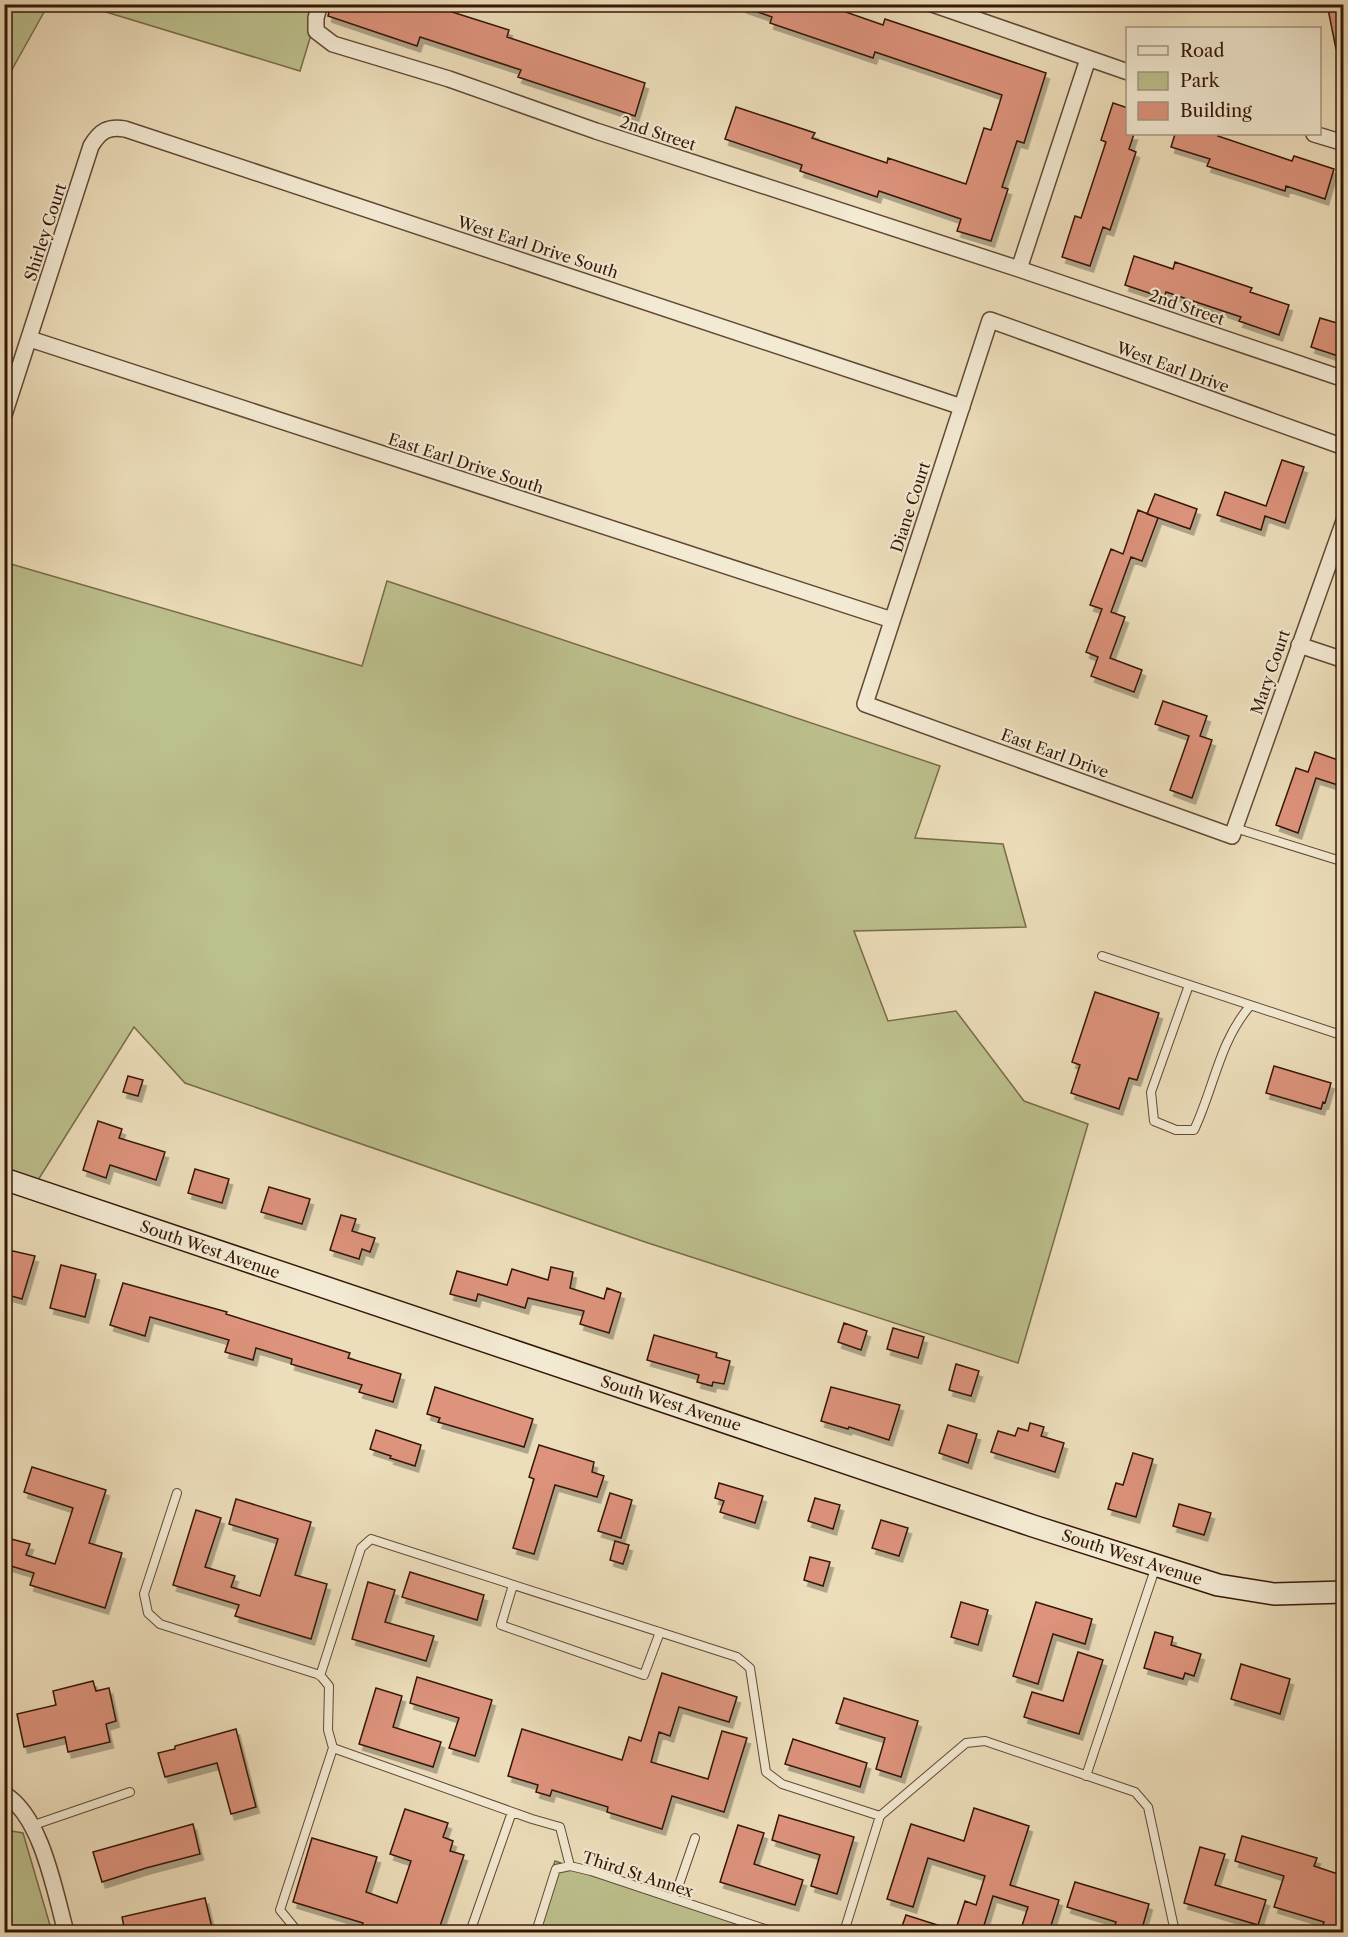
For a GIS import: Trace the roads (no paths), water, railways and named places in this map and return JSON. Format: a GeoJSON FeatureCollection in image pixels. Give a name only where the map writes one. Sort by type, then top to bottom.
{"type":"FeatureCollection","features":[{"type":"Feature","properties":{"kind":"street","name":"2nd Street"},"geometry":{"type":"LineString","coordinates":[[320,4],[316,18],[316,31],[333,44],[449,79],[596,131],[1019,269],[1344,379]]}},
{"type":"Feature","properties":{"kind":"street"},"geometry":{"type":"LineString","coordinates":[[932,4],[1126,71]]}},
{"type":"Feature","properties":{"kind":"street"},"geometry":{"type":"LineString","coordinates":[[1019,269],[1088,59]]}},
{"type":"Feature","properties":{"kind":"street","name":"West Earl Drive South"},"geometry":{"type":"LineString","coordinates":[[102,131],[114,127],[126,129],[962,407]]}},
{"type":"Feature","properties":{"kind":"street","name":"Shirley Court"},"geometry":{"type":"LineString","coordinates":[[4,415],[91,146],[102,131]]}},
{"type":"Feature","properties":{"kind":"street"},"geometry":{"type":"LineString","coordinates":[[1317,135],[1344,143]]}},
{"type":"Feature","properties":{"kind":"street","name":"Diane Court"},"geometry":{"type":"LineString","coordinates":[[865,704],[990,320]]}},
{"type":"Feature","properties":{"kind":"street","name":"West Earl Drive"},"geometry":{"type":"LineString","coordinates":[[990,320],[1344,447]]}},
{"type":"Feature","properties":{"kind":"street","name":"East Earl Drive South"},"geometry":{"type":"LineString","coordinates":[[30,339],[892,620]]}},
{"type":"Feature","properties":{"kind":"street","name":"Mary Court"},"geometry":{"type":"LineString","coordinates":[[1234,832],[1344,521]]}},
{"type":"Feature","properties":{"kind":"street"},"geometry":{"type":"LineString","coordinates":[[1299,645],[1344,660]]}},
{"type":"Feature","properties":{"kind":"street","name":"East Earl Drive"},"geometry":{"type":"LineString","coordinates":[[865,704],[1234,832]]}},
{"type":"Feature","properties":{"kind":"street","name":"South West Avenue"},"geometry":{"type":"LineString","coordinates":[[4,1179],[1033,1526],[1218,1585],[1296,1595],[1344,1593]]}},
{"type":"Feature","properties":{"kind":"street"},"geometry":{"type":"LineString","coordinates":[[4,1794],[13,1799],[39,1836],[66,1932]]}},
{"type":"Feature","properties":{"kind":"lane"},"geometry":{"type":"LineString","coordinates":[[1234,832],[1344,862]]}},
{"type":"Feature","properties":{"kind":"lane"},"geometry":{"type":"LineString","coordinates":[[1102,956],[1344,1036]]}},
{"type":"Feature","properties":{"kind":"lane"},"geometry":{"type":"LineString","coordinates":[[1189,986],[1151,1092],[1154,1120],[1176,1130],[1194,1130],[1219,1059],[1238,1020],[1251,1006]]}},
{"type":"Feature","properties":{"kind":"lane"},"geometry":{"type":"LineString","coordinates":[[177,1493],[144,1594],[148,1613],[160,1623],[320,1676],[329,1686],[328,1730],[333,1748],[280,1910],[298,1932]]}},
{"type":"Feature","properties":{"kind":"lane"},"geometry":{"type":"LineString","coordinates":[[320,1676],[361,1548],[371,1539],[737,1657],[750,1668],[766,1772],[782,1784],[880,1816]]}},
{"type":"Feature","properties":{"kind":"lane"},"geometry":{"type":"LineString","coordinates":[[1086,1776],[1156,1565]]}},
{"type":"Feature","properties":{"kind":"lane"},"geometry":{"type":"LineString","coordinates":[[513,1585],[501,1625],[644,1675],[660,1632]]}},
{"type":"Feature","properties":{"kind":"lane"},"geometry":{"type":"LineString","coordinates":[[844,1932],[880,1816],[966,1743],[985,1741],[1136,1792],[1148,1807],[1175,1932]]}},
{"type":"Feature","properties":{"kind":"lane"},"geometry":{"type":"LineString","coordinates":[[333,1748],[560,1827],[570,1866]]}},
{"type":"Feature","properties":{"kind":"lane"},"geometry":{"type":"LineString","coordinates":[[32,1826],[130,1792]]}},
{"type":"Feature","properties":{"kind":"lane"},"geometry":{"type":"LineString","coordinates":[[470,1932],[513,1812]]}},
{"type":"Feature","properties":{"kind":"lane"},"geometry":{"type":"LineString","coordinates":[[674,1899],[695,1838]]}},
{"type":"Feature","properties":{"kind":"lane","name":"Third St Annex"},"geometry":{"type":"LineString","coordinates":[[536,1932],[556,1869],[570,1866],[774,1932]]}}]}
